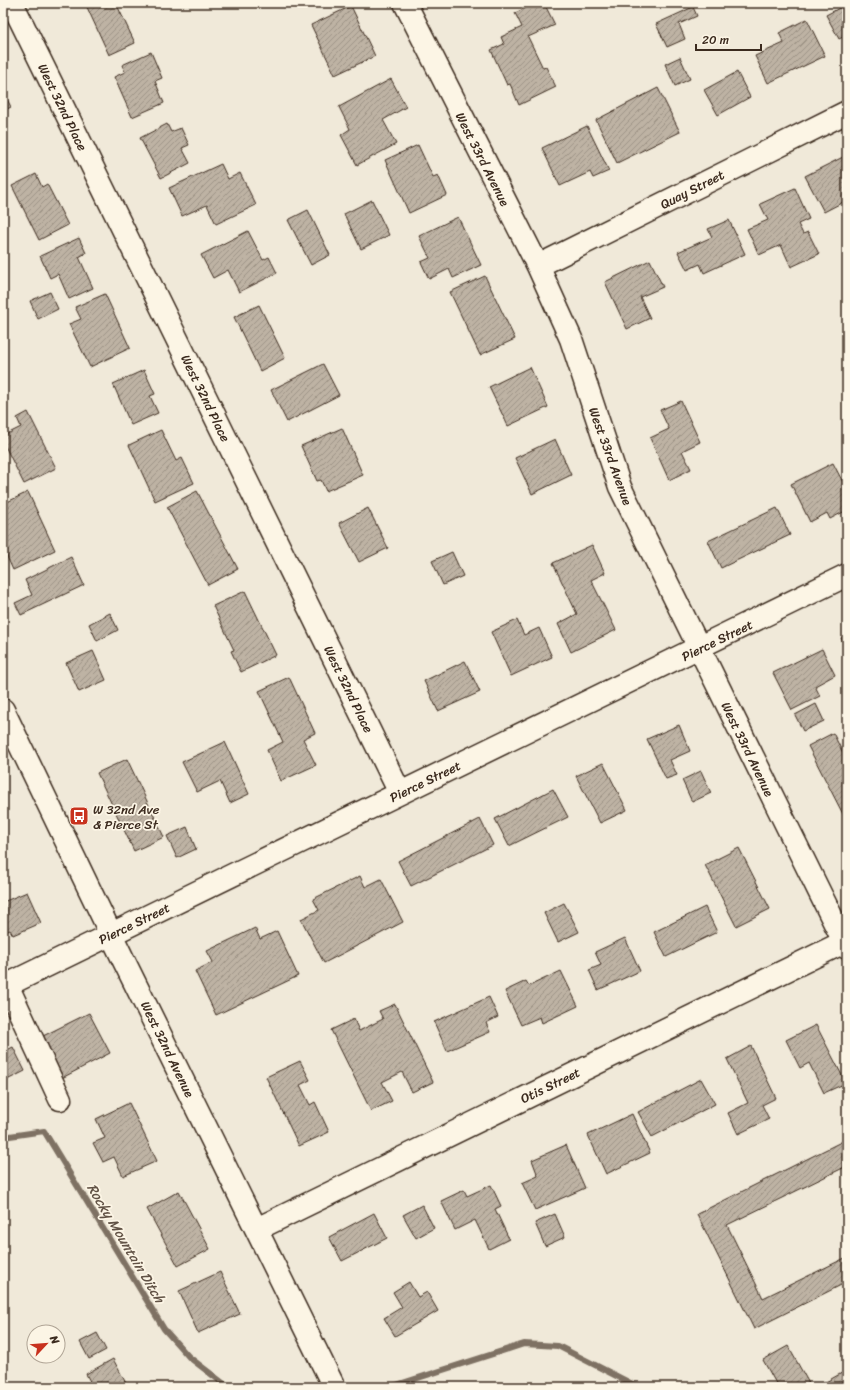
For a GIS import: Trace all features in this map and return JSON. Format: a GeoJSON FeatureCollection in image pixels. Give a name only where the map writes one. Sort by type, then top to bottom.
{"type":"FeatureCollection","features":[{"type":"Feature","properties":{"kind":"street","name":"West 32nd Place"},"geometry":{"type":"LineString","coordinates":[[12,3],[400,793]]}},
{"type":"Feature","properties":{"kind":"street","name":"West 33rd Avenue"},"geometry":{"type":"LineString","coordinates":[[405,3],[538,266],[571,339],[620,487],[698,649],[846,945]]}},
{"type":"Feature","properties":{"kind":"street","name":"Quay Street"},"geometry":{"type":"LineString","coordinates":[[538,266],[847,112]]}},
{"type":"Feature","properties":{"kind":"street","name":"Pierce Street"},"geometry":{"type":"LineString","coordinates":[[5,986],[847,576]]}},
{"type":"Feature","properties":{"kind":"street","name":"West 32nd Avenue"},"geometry":{"type":"LineString","coordinates":[[3,710],[111,934],[334,1387]]}},
{"type":"Feature","properties":{"kind":"street","name":"Otis Street"},"geometry":{"type":"LineString","coordinates":[[257,1228],[846,945]]}},
{"type":"Feature","properties":{"kind":"street"},"geometry":{"type":"LineString","coordinates":[[5,986],[60,1099]]}},
{"type":"Feature","properties":{"kind":"building"},"geometry":{"type":"Polygon","coordinates":[[[90,3],[116,3],[135,43],[109,55],[86,5],[90,3]]]}},
{"type":"Feature","properties":{"kind":"building"},"geometry":{"type":"Polygon","coordinates":[[[536,3],[544,3],[555,25],[528,37],[543,68],[546,67],[556,87],[519,105],[510,84],[507,85],[491,50],[504,44],[501,37],[522,27],[515,13],[536,3]]]}},
{"type":"Feature","properties":{"kind":"building"},"geometry":{"type":"Polygon","coordinates":[[[847,4],[847,35],[839,39],[826,15],[847,4]]]}},
{"type":"Feature","properties":{"kind":"building"},"geometry":{"type":"Polygon","coordinates":[[[351,6],[375,56],[335,75],[311,25],[351,6]]]}},
{"type":"Feature","properties":{"kind":"building"},"geometry":{"type":"Polygon","coordinates":[[[693,7],[697,16],[679,24],[685,39],[667,47],[656,24],[693,7]]]}},
{"type":"Feature","properties":{"kind":"building"},"geometry":{"type":"Polygon","coordinates":[[[807,19],[825,56],[768,83],[755,56],[784,43],[779,33],[807,19]]]}},
{"type":"Feature","properties":{"kind":"building"},"geometry":{"type":"Polygon","coordinates":[[[151,52],[162,78],[155,81],[164,103],[132,117],[114,77],[125,72],[122,65],[151,52]]]}},
{"type":"Feature","properties":{"kind":"building"},"geometry":{"type":"Polygon","coordinates":[[[680,57],[690,79],[675,86],[665,64],[680,57]]]}},
{"type":"Feature","properties":{"kind":"building"},"geometry":{"type":"Polygon","coordinates":[[[737,72],[750,97],[718,115],[704,90],[737,72]]]}},
{"type":"Feature","properties":{"kind":"building"},"geometry":{"type":"Polygon","coordinates":[[[391,79],[406,107],[383,120],[396,144],[357,165],[341,135],[350,129],[339,107],[391,79]]]}},
{"type":"Feature","properties":{"kind":"building"},"geometry":{"type":"Polygon","coordinates":[[[658,88],[680,132],[617,163],[596,120],[658,88]]]}},
{"type":"Feature","properties":{"kind":"building"},"geometry":{"type":"Polygon","coordinates":[[[3,91],[11,107],[3,111],[3,91]]]}},
{"type":"Feature","properties":{"kind":"building"},"geometry":{"type":"Polygon","coordinates":[[[167,124],[171,132],[181,128],[189,145],[182,148],[190,163],[161,178],[140,138],[167,124]]]}},
{"type":"Feature","properties":{"kind":"building"},"geometry":{"type":"Polygon","coordinates":[[[587,126],[609,171],[593,178],[590,172],[560,186],[542,148],[587,126]]]}},
{"type":"Feature","properties":{"kind":"building"},"geometry":{"type":"Polygon","coordinates":[[[418,145],[433,177],[438,175],[447,195],[409,213],[385,160],[418,145]]]}},
{"type":"Feature","properties":{"kind":"building"},"geometry":{"type":"Polygon","coordinates":[[[847,155],[847,200],[824,212],[805,176],[847,155]]]}},
{"type":"Feature","properties":{"kind":"building"},"geometry":{"type":"Polygon","coordinates":[[[221,164],[228,179],[240,173],[256,205],[216,224],[207,205],[182,216],[169,188],[221,164]]]}},
{"type":"Feature","properties":{"kind":"building"},"geometry":{"type":"Polygon","coordinates":[[[36,174],[42,187],[47,184],[68,225],[39,240],[12,186],[36,174]]]}},
{"type":"Feature","properties":{"kind":"building"},"geometry":{"type":"Polygon","coordinates":[[[795,188],[809,219],[798,224],[803,234],[808,232],[819,254],[791,267],[781,245],[759,255],[747,229],[768,220],[760,204],[795,188]]]}},
{"type":"Feature","properties":{"kind":"building"},"geometry":{"type":"Polygon","coordinates":[[[372,200],[389,235],[361,249],[344,214],[372,200]]]}},
{"type":"Feature","properties":{"kind":"building"},"geometry":{"type":"Polygon","coordinates":[[[308,210],[330,255],[311,265],[288,220],[308,210]]]}},
{"type":"Feature","properties":{"kind":"building"},"geometry":{"type":"Polygon","coordinates":[[[458,217],[481,265],[453,278],[449,269],[429,279],[421,262],[430,258],[419,236],[458,217]]]}},
{"type":"Feature","properties":{"kind":"building"},"geometry":{"type":"Polygon","coordinates":[[[729,220],[745,254],[704,273],[700,264],[687,270],[678,252],[712,237],[708,229],[729,220]]]}},
{"type":"Feature","properties":{"kind":"building"},"geometry":{"type":"Polygon","coordinates":[[[248,231],[263,260],[269,257],[277,273],[239,292],[228,270],[213,278],[201,255],[248,231]]]}},
{"type":"Feature","properties":{"kind":"building"},"geometry":{"type":"Polygon","coordinates":[[[79,238],[86,253],[79,257],[93,288],[69,299],[58,274],[50,278],[40,256],[79,238]]]}},
{"type":"Feature","properties":{"kind":"building"},"geometry":{"type":"Polygon","coordinates":[[[650,260],[663,287],[640,297],[650,318],[627,329],[605,282],[650,260]]]}},
{"type":"Feature","properties":{"kind":"building"},"geometry":{"type":"Polygon","coordinates":[[[485,276],[515,339],[480,355],[450,292],[485,276]]]}},
{"type":"Feature","properties":{"kind":"building"},"geometry":{"type":"Polygon","coordinates":[[[50,292],[58,309],[38,319],[30,301],[50,292]]]}},
{"type":"Feature","properties":{"kind":"building"},"geometry":{"type":"Polygon","coordinates":[[[105,294],[130,348],[90,367],[69,324],[81,319],[75,307],[105,294]]]}},
{"type":"Feature","properties":{"kind":"building"},"geometry":{"type":"Polygon","coordinates":[[[259,305],[285,358],[260,371],[234,317],[259,305]]]}},
{"type":"Feature","properties":{"kind":"building"},"geometry":{"type":"Polygon","coordinates":[[[323,364],[339,395],[287,422],[271,390],[323,364]]]}},
{"type":"Feature","properties":{"kind":"building"},"geometry":{"type":"Polygon","coordinates":[[[530,367],[548,407],[508,426],[489,387],[530,367]]]}},
{"type":"Feature","properties":{"kind":"building"},"geometry":{"type":"Polygon","coordinates":[[[144,370],[155,394],[150,396],[158,413],[131,425],[113,384],[144,370]]]}},
{"type":"Feature","properties":{"kind":"building"},"geometry":{"type":"Polygon","coordinates":[[[681,401],[700,442],[682,451],[691,469],[669,480],[650,438],[669,429],[660,410],[681,401]]]}},
{"type":"Feature","properties":{"kind":"building"},"geometry":{"type":"Polygon","coordinates":[[[28,412],[56,468],[24,484],[3,442],[3,436],[21,427],[17,418],[28,412]]]}},
{"type":"Feature","properties":{"kind":"building"},"geometry":{"type":"Polygon","coordinates":[[[342,428],[363,475],[326,491],[321,480],[317,481],[301,446],[342,428]]]}},
{"type":"Feature","properties":{"kind":"building"},"geometry":{"type":"Polygon","coordinates":[[[161,430],[176,461],[182,458],[194,483],[155,501],[129,445],[161,430]]]}},
{"type":"Feature","properties":{"kind":"building"},"geometry":{"type":"Polygon","coordinates":[[[555,439],[571,475],[532,494],[515,458],[555,439]]]}},
{"type":"Feature","properties":{"kind":"building"},"geometry":{"type":"Polygon","coordinates":[[[833,463],[847,490],[847,510],[830,519],[827,513],[810,522],[791,484],[833,463]]]}},
{"type":"Feature","properties":{"kind":"building"},"geometry":{"type":"Polygon","coordinates":[[[197,491],[238,569],[208,585],[167,507],[197,491]]]}},
{"type":"Feature","properties":{"kind":"building"},"geometry":{"type":"Polygon","coordinates":[[[28,492],[55,550],[13,570],[3,548],[3,504],[28,492]]]}},
{"type":"Feature","properties":{"kind":"building"},"geometry":{"type":"Polygon","coordinates":[[[368,508],[388,548],[359,562],[339,523],[368,508]]]}},
{"type":"Feature","properties":{"kind":"building"},"geometry":{"type":"Polygon","coordinates":[[[777,508],[790,535],[721,568],[708,541],[777,508]]]}},
{"type":"Feature","properties":{"kind":"building"},"geometry":{"type":"Polygon","coordinates":[[[592,545],[605,573],[591,580],[616,630],[571,652],[558,624],[577,614],[553,563],[592,545]]]}},
{"type":"Feature","properties":{"kind":"building"},"geometry":{"type":"Polygon","coordinates":[[[452,552],[463,576],[443,585],[432,561],[452,552]]]}},
{"type":"Feature","properties":{"kind":"building"},"geometry":{"type":"Polygon","coordinates":[[[71,557],[84,585],[21,615],[15,603],[32,595],[25,580],[71,557]]]}},
{"type":"Feature","properties":{"kind":"building"},"geometry":{"type":"Polygon","coordinates":[[[245,591],[276,655],[241,672],[231,651],[234,650],[213,606],[245,591]]]}},
{"type":"Feature","properties":{"kind":"building"},"geometry":{"type":"Polygon","coordinates":[[[110,613],[118,630],[97,641],[89,624],[110,613]]]}},
{"type":"Feature","properties":{"kind":"building"},"geometry":{"type":"Polygon","coordinates":[[[517,620],[524,635],[539,628],[552,657],[511,676],[491,632],[517,620]]]}},
{"type":"Feature","properties":{"kind":"building"},"geometry":{"type":"Polygon","coordinates":[[[847,635],[847,652],[841,638],[847,635]]]}},
{"type":"Feature","properties":{"kind":"building"},"geometry":{"type":"Polygon","coordinates":[[[822,649],[835,675],[815,686],[820,696],[792,710],[773,673],[822,649]]]}},
{"type":"Feature","properties":{"kind":"building"},"geometry":{"type":"Polygon","coordinates":[[[93,651],[106,680],[79,692],[66,663],[93,651]]]}},
{"type":"Feature","properties":{"kind":"building"},"geometry":{"type":"Polygon","coordinates":[[[465,661],[480,692],[438,711],[424,681],[465,661]]]}},
{"type":"Feature","properties":{"kind":"building"},"geometry":{"type":"Polygon","coordinates":[[[289,677],[315,733],[303,739],[316,765],[281,781],[267,750],[283,742],[259,691],[289,677]]]}},
{"type":"Feature","properties":{"kind":"building"},"geometry":{"type":"Polygon","coordinates":[[[816,704],[824,721],[803,731],[795,715],[816,704]]]}},
{"type":"Feature","properties":{"kind":"building"},"geometry":{"type":"Polygon","coordinates":[[[679,725],[690,751],[670,760],[677,775],[666,779],[647,739],[679,725]]]}},
{"type":"Feature","properties":{"kind":"building"},"geometry":{"type":"Polygon","coordinates":[[[833,733],[847,761],[847,817],[845,818],[808,746],[833,733]]]}},
{"type":"Feature","properties":{"kind":"building"},"geometry":{"type":"Polygon","coordinates":[[[225,742],[249,794],[230,803],[220,781],[197,792],[182,762],[225,742]]]}},
{"type":"Feature","properties":{"kind":"building"},"geometry":{"type":"Polygon","coordinates":[[[127,759],[164,837],[134,851],[97,773],[127,759]]]}},
{"type":"Feature","properties":{"kind":"building"},"geometry":{"type":"Polygon","coordinates":[[[603,763],[627,810],[600,823],[576,776],[603,763]]]}},
{"type":"Feature","properties":{"kind":"building"},"geometry":{"type":"Polygon","coordinates":[[[701,771],[711,793],[692,802],[682,780],[701,771]]]}},
{"type":"Feature","properties":{"kind":"building"},"geometry":{"type":"Polygon","coordinates":[[[553,789],[568,817],[509,846],[495,819],[553,789]]]}},
{"type":"Feature","properties":{"kind":"building"},"geometry":{"type":"Polygon","coordinates":[[[480,819],[493,845],[411,886],[398,861],[480,819]]]}},
{"type":"Feature","properties":{"kind":"building"},"geometry":{"type":"Polygon","coordinates":[[[187,827],[196,849],[177,858],[167,836],[187,827]]]}},
{"type":"Feature","properties":{"kind":"building"},"geometry":{"type":"Polygon","coordinates":[[[739,848],[770,909],[736,926],[705,865],[739,848]]]}},
{"type":"Feature","properties":{"kind":"building"},"geometry":{"type":"Polygon","coordinates":[[[360,876],[365,887],[381,879],[403,922],[324,963],[301,919],[319,910],[313,899],[360,876]]]}},
{"type":"Feature","properties":{"kind":"building"},"geometry":{"type":"Polygon","coordinates":[[[27,892],[41,923],[13,935],[10,930],[3,933],[3,902],[27,892]]]}},
{"type":"Feature","properties":{"kind":"building"},"geometry":{"type":"Polygon","coordinates":[[[564,903],[579,932],[558,942],[544,913],[564,903]]]}},
{"type":"Feature","properties":{"kind":"building"},"geometry":{"type":"Polygon","coordinates":[[[705,907],[717,932],[666,957],[654,932],[705,907]]]}},
{"type":"Feature","properties":{"kind":"building"},"geometry":{"type":"Polygon","coordinates":[[[255,928],[260,939],[277,931],[298,976],[216,1015],[195,971],[213,962],[207,951],[255,928]]]}},
{"type":"Feature","properties":{"kind":"building"},"geometry":{"type":"Polygon","coordinates":[[[625,938],[640,971],[598,990],[589,970],[601,965],[595,952],[625,938]]]}},
{"type":"Feature","properties":{"kind":"building"},"geometry":{"type":"Polygon","coordinates":[[[561,971],[578,1006],[542,1023],[540,1017],[521,1025],[505,991],[526,981],[529,986],[561,971]]]}},
{"type":"Feature","properties":{"kind":"building"},"geometry":{"type":"Polygon","coordinates":[[[489,997],[498,1017],[486,1023],[490,1032],[447,1051],[434,1022],[489,997]]]}},
{"type":"Feature","properties":{"kind":"building"},"geometry":{"type":"Polygon","coordinates":[[[395,1004],[433,1082],[412,1092],[402,1072],[382,1082],[392,1101],[371,1111],[331,1030],[354,1019],[359,1031],[383,1019],[379,1011],[395,1004]]]}},
{"type":"Feature","properties":{"kind":"building"},"geometry":{"type":"Polygon","coordinates":[[[89,1013],[110,1053],[60,1079],[39,1038],[89,1013]]]}},
{"type":"Feature","properties":{"kind":"building"},"geometry":{"type":"Polygon","coordinates":[[[816,1025],[846,1083],[824,1093],[809,1063],[800,1068],[786,1040],[816,1025]]]}},
{"type":"Feature","properties":{"kind":"building"},"geometry":{"type":"Polygon","coordinates":[[[751,1046],[776,1098],[762,1105],[769,1119],[738,1134],[728,1113],[748,1103],[727,1059],[751,1046]]]}},
{"type":"Feature","properties":{"kind":"building"},"geometry":{"type":"Polygon","coordinates":[[[13,1047],[25,1071],[3,1082],[3,1052],[13,1047]]]}},
{"type":"Feature","properties":{"kind":"building"},"geometry":{"type":"Polygon","coordinates":[[[300,1061],[310,1080],[300,1085],[310,1105],[315,1102],[329,1132],[299,1146],[266,1077],[300,1061]]]}},
{"type":"Feature","properties":{"kind":"building"},"geometry":{"type":"Polygon","coordinates":[[[701,1079],[715,1104],[652,1137],[638,1112],[701,1079]]]}},
{"type":"Feature","properties":{"kind":"building"},"geometry":{"type":"Polygon","coordinates":[[[129,1103],[157,1161],[123,1176],[114,1157],[103,1162],[93,1143],[105,1138],[96,1119],[129,1103]]]}},
{"type":"Feature","properties":{"kind":"building"},"geometry":{"type":"Polygon","coordinates":[[[632,1114],[650,1153],[606,1174],[588,1135],[632,1114]]]}},
{"type":"Feature","properties":{"kind":"building"},"geometry":{"type":"Polygon","coordinates":[[[847,1139],[847,1166],[727,1225],[763,1298],[847,1257],[847,1282],[754,1329],[697,1214],[847,1139]]]}},
{"type":"Feature","properties":{"kind":"building"},"geometry":{"type":"Polygon","coordinates":[[[566,1145],[585,1188],[535,1210],[522,1183],[538,1176],[532,1160],[566,1145]]]}},
{"type":"Feature","properties":{"kind":"building"},"geometry":{"type":"Polygon","coordinates":[[[491,1185],[501,1206],[495,1209],[509,1239],[489,1249],[475,1220],[455,1230],[441,1201],[464,1190],[467,1196],[491,1185]]]}},
{"type":"Feature","properties":{"kind":"building"},"geometry":{"type":"Polygon","coordinates":[[[179,1191],[210,1249],[178,1266],[147,1209],[179,1191]]]}},
{"type":"Feature","properties":{"kind":"building"},"geometry":{"type":"Polygon","coordinates":[[[422,1205],[434,1228],[416,1238],[403,1215],[422,1205]]]}},
{"type":"Feature","properties":{"kind":"building"},"geometry":{"type":"Polygon","coordinates":[[[374,1213],[387,1238],[342,1261],[329,1237],[374,1213]]]}},
{"type":"Feature","properties":{"kind":"building"},"geometry":{"type":"Polygon","coordinates":[[[555,1214],[565,1237],[545,1246],[535,1223],[555,1214]]]}},
{"type":"Feature","properties":{"kind":"building"},"geometry":{"type":"Polygon","coordinates":[[[220,1272],[240,1314],[198,1333],[179,1291],[220,1272]]]}},
{"type":"Feature","properties":{"kind":"building"},"geometry":{"type":"Polygon","coordinates":[[[409,1282],[418,1297],[427,1292],[438,1311],[395,1336],[384,1318],[402,1307],[393,1292],[409,1282]]]}},
{"type":"Feature","properties":{"kind":"building"},"geometry":{"type":"Polygon","coordinates":[[[97,1333],[106,1350],[89,1359],[80,1342],[97,1333]]]}},
{"type":"Feature","properties":{"kind":"building"},"geometry":{"type":"Polygon","coordinates":[[[788,1346],[811,1387],[778,1387],[763,1360],[788,1346]]]}},
{"type":"Feature","properties":{"kind":"building"},"geometry":{"type":"Polygon","coordinates":[[[113,1359],[128,1387],[93,1387],[86,1374],[113,1359]]]}},
{"type":"Feature","properties":{"kind":"building"},"geometry":{"type":"Polygon","coordinates":[[[847,1370],[847,1387],[817,1387],[847,1370]]]}},
{"type":"Feature","properties":{"kind":"waterway","name":"Rocky Mountain Ditch"},"geometry":{"type":"LineString","coordinates":[[3,1137],[44,1131],[164,1329],[189,1357],[228,1387]]}},
{"type":"Feature","properties":{"kind":"waterway","name":"Rocky Mountain Ditch"},"geometry":{"type":"LineString","coordinates":[[390,1387],[524,1344],[558,1346],[638,1387]]}},
{"type":"Feature","properties":{"kind":"place","name":"W 32nd Ave & Pierce St"},"geometry":{"type":"Point","coordinates":[79,816]}}]}
